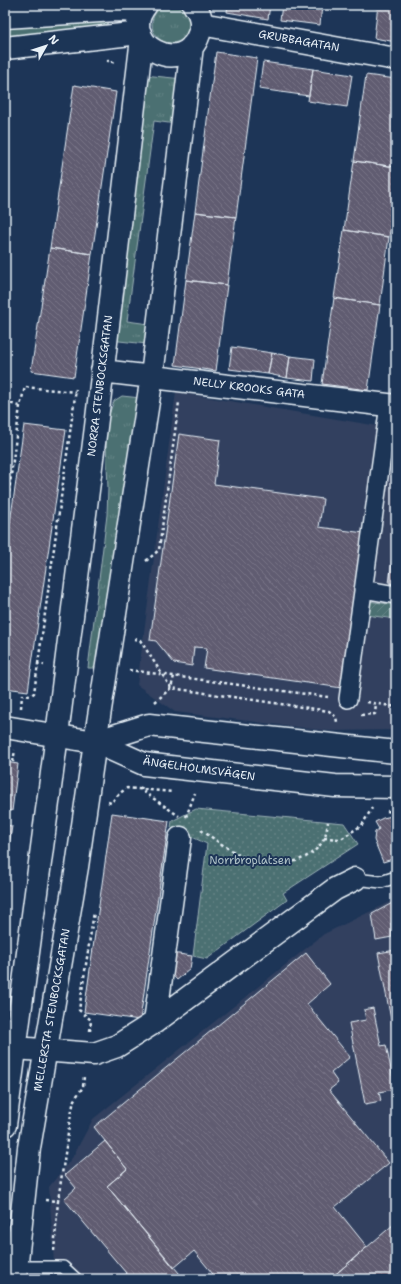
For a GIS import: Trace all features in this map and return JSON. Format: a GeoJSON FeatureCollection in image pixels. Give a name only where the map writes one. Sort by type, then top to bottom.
{"type":"FeatureCollection","features":[{"type":"Feature","properties":{"kind":"street"},"geometry":{"type":"LineString","coordinates":[[5,17],[144,7]]}},
{"type":"Feature","properties":{"kind":"street","name":"NORRA STENBOCKSGATAN"},"geometry":{"type":"LineString","coordinates":[[57,735],[102,371],[141,36],[139,20],[144,7]]}},
{"type":"Feature","properties":{"kind":"street"},"geometry":{"type":"LineString","coordinates":[[5,48],[141,36],[151,49],[165,55],[180,54],[192,46],[197,40],[199,12]]}},
{"type":"Feature","properties":{"kind":"street","name":"GRUBBAGATAN"},"geometry":{"type":"LineString","coordinates":[[199,12],[396,59]]}},
{"type":"Feature","properties":{"kind":"street"},"geometry":{"type":"LineString","coordinates":[[95,742],[152,376],[192,46]]}},
{"type":"Feature","properties":{"kind":"street","name":"NELLY KROOKS GATA"},"geometry":{"type":"LineString","coordinates":[[102,371],[392,406]]}},
{"type":"Feature","properties":{"kind":"street"},"geometry":{"type":"LineString","coordinates":[[348,699],[363,589],[392,406]]}},
{"type":"Feature","properties":{"kind":"street"},"geometry":{"type":"LineString","coordinates":[[363,589],[396,595]]}},
{"type":"Feature","properties":{"kind":"street"},"geometry":{"type":"LineString","coordinates":[[5,727],[95,742],[148,725],[396,752]]}},
{"type":"Feature","properties":{"kind":"street"},"geometry":{"type":"LineString","coordinates":[[5,1125],[57,735]]}},
{"type":"Feature","properties":{"kind":"street","name":"ÄNGELHOLMSVÄGEN"},"geometry":{"type":"LineString","coordinates":[[95,742],[144,764],[336,786],[396,787]]}},
{"type":"Feature","properties":{"kind":"street","name":"MELLERSTA STENBOCKSGATAN"},"geometry":{"type":"LineString","coordinates":[[12,1270],[45,1051],[87,799],[95,742]]}},
{"type":"Feature","properties":{"kind":"street"},"geometry":{"type":"LineString","coordinates":[[155,1022],[189,833]]}},
{"type":"Feature","properties":{"kind":"street"},"geometry":{"type":"LineString","coordinates":[[16,1048],[87,1053],[104,1051],[117,1046],[155,1022],[335,889],[355,879]]}},
{"type":"Feature","properties":{"kind":"lane"},"geometry":{"type":"LineString","coordinates":[[355,879],[381,882],[396,877]]}},
{"type":"Feature","properties":{"kind":"lane"},"geometry":{"type":"LineString","coordinates":[[12,1270],[63,1267],[76,1279]]}},
{"type":"Feature","properties":{"kind":"path"},"geometry":{"type":"LineString","coordinates":[[38,664],[77,384]]}},
{"type":"Feature","properties":{"kind":"path"},"geometry":{"type":"LineString","coordinates":[[5,522],[20,406],[25,387],[76,392]]}},
{"type":"Feature","properties":{"kind":"path"},"geometry":{"type":"LineString","coordinates":[[5,402],[20,406]]}},
{"type":"Feature","properties":{"kind":"path"},"geometry":{"type":"LineString","coordinates":[[134,639],[140,640],[171,688]]}},
{"type":"Feature","properties":{"kind":"path"},"geometry":{"type":"LineString","coordinates":[[129,674],[130,670],[163,674],[396,707]]}},
{"type":"Feature","properties":{"kind":"path"},"geometry":{"type":"LineString","coordinates":[[151,706],[171,688],[174,676]]}},
{"type":"Feature","properties":{"kind":"path"},"geometry":{"type":"LineString","coordinates":[[171,688],[330,711],[336,717],[337,722]]}},
{"type":"Feature","properties":{"kind":"path"},"geometry":{"type":"LineString","coordinates":[[368,714],[375,714],[376,704]]}},
{"type":"Feature","properties":{"kind":"path"},"geometry":{"type":"LineString","coordinates":[[141,790],[142,785]]}},
{"type":"Feature","properties":{"kind":"path"},"geometry":{"type":"LineString","coordinates":[[110,807],[111,803],[127,788],[180,792]]}},
{"type":"Feature","properties":{"kind":"path"},"geometry":{"type":"LineString","coordinates":[[141,790],[185,819],[195,793]]}},
{"type":"Feature","properties":{"kind":"path"},"geometry":{"type":"LineString","coordinates":[[187,792],[202,793]]}},
{"type":"Feature","properties":{"kind":"path"},"geometry":{"type":"LineString","coordinates":[[87,799],[111,803]]}},
{"type":"Feature","properties":{"kind":"path"},"geometry":{"type":"LineString","coordinates":[[324,838],[341,840],[362,826],[372,808],[378,809]]}},
{"type":"Feature","properties":{"kind":"path"},"geometry":{"type":"LineString","coordinates":[[384,810],[396,812]]}},
{"type":"Feature","properties":{"kind":"path"},"geometry":{"type":"LineString","coordinates":[[189,833],[237,854],[265,864],[274,864],[296,861],[315,851],[324,838],[328,822]]}},
{"type":"Feature","properties":{"kind":"path"},"geometry":{"type":"LineString","coordinates":[[52,1267],[58,1201],[70,1120],[74,1100],[83,1087],[91,1020],[79,1010],[94,911]]}},
{"type":"Feature","properties":{"kind":"path"},"geometry":{"type":"LineString","coordinates":[[24,1197],[58,1201]]}},
{"type":"Feature","properties":{"kind":"shaded area"},"geometry":{"type":"Polygon","coordinates":[[[176,392],[396,429],[396,730],[329,731],[175,712],[137,685],[176,392]]]}},
{"type":"Feature","properties":{"kind":"shaded area"},"geometry":{"type":"Polygon","coordinates":[[[396,899],[396,1279],[55,1279],[49,1187],[72,1158],[93,1119],[324,934],[396,899]]]}},
{"type":"Feature","properties":{"kind":"green space"},"geometry":{"type":"Polygon","coordinates":[[[167,5],[175,5],[185,10],[189,17],[189,31],[185,38],[175,43],[167,43],[157,38],[155,35],[152,28],[152,20],[157,10],[160,8],[167,5]]]}},
{"type":"Feature","properties":{"kind":"green space"},"geometry":{"type":"Polygon","coordinates":[[[108,18],[107,30],[5,40],[5,27],[108,18]]]}},
{"type":"Feature","properties":{"kind":"green space"},"geometry":{"type":"Polygon","coordinates":[[[144,75],[183,79],[176,124],[154,121],[127,321],[149,324],[147,344],[110,340],[144,75]]]}},
{"type":"Feature","properties":{"kind":"green space"},"geometry":{"type":"Polygon","coordinates":[[[122,396],[141,398],[97,668],[88,668],[107,515],[108,488],[106,443],[108,417],[114,401],[122,396]]]}},
{"type":"Feature","properties":{"kind":"green space"},"geometry":{"type":"Polygon","coordinates":[[[368,601],[396,605],[396,619],[366,615],[368,601]]]}},
{"type":"Feature","properties":{"kind":"green space","name":"Norrbroplatsen"},"geometry":{"type":"Polygon","coordinates":[[[196,809],[344,823],[358,844],[283,893],[287,900],[207,959],[193,956],[207,844],[171,827],[172,821],[196,809]]]}},
{"type":"Feature","properties":{"kind":"building"},"geometry":{"type":"Polygon","coordinates":[[[228,5],[270,5],[268,19],[227,12],[228,5]]]}},
{"type":"Feature","properties":{"kind":"building"},"geometry":{"type":"Polygon","coordinates":[[[282,5],[322,5],[320,25],[280,20],[282,5]]]}},
{"type":"Feature","properties":{"kind":"building"},"geometry":{"type":"Polygon","coordinates":[[[378,5],[396,5],[396,42],[374,38],[378,5]]]}},
{"type":"Feature","properties":{"kind":"building"},"geometry":{"type":"Polygon","coordinates":[[[216,52],[257,58],[236,217],[195,212],[216,52]]]}},
{"type":"Feature","properties":{"kind":"building"},"geometry":{"type":"Polygon","coordinates":[[[263,62],[313,69],[309,96],[259,89],[263,62]]]}},
{"type":"Feature","properties":{"kind":"building"},"geometry":{"type":"Polygon","coordinates":[[[313,69],[352,75],[347,107],[308,101],[313,69]]]}},
{"type":"Feature","properties":{"kind":"building"},"geometry":{"type":"Polygon","coordinates":[[[366,75],[396,79],[396,167],[354,161],[366,75]]]}},
{"type":"Feature","properties":{"kind":"building"},"geometry":{"type":"Polygon","coordinates":[[[74,85],[116,92],[92,254],[50,248],[74,85]]]}},
{"type":"Feature","properties":{"kind":"building"},"geometry":{"type":"Polygon","coordinates":[[[354,161],[396,167],[396,191],[389,237],[344,230],[354,161]]]}},
{"type":"Feature","properties":{"kind":"building"},"geometry":{"type":"Polygon","coordinates":[[[195,212],[236,217],[227,285],[186,280],[195,212]]]}},
{"type":"Feature","properties":{"kind":"building"},"geometry":{"type":"Polygon","coordinates":[[[344,230],[389,237],[380,305],[334,298],[344,230]]]}},
{"type":"Feature","properties":{"kind":"building"},"geometry":{"type":"Polygon","coordinates":[[[50,248],[92,254],[74,377],[31,371],[50,248]]]}},
{"type":"Feature","properties":{"kind":"building"},"geometry":{"type":"Polygon","coordinates":[[[186,280],[227,285],[216,371],[175,365],[186,280]]]}},
{"type":"Feature","properties":{"kind":"building"},"geometry":{"type":"Polygon","coordinates":[[[334,298],[380,305],[368,390],[322,384],[334,298]]]}},
{"type":"Feature","properties":{"kind":"building"},"geometry":{"type":"Polygon","coordinates":[[[232,347],[272,353],[268,374],[229,369],[232,347]]]}},
{"type":"Feature","properties":{"kind":"building"},"geometry":{"type":"Polygon","coordinates":[[[272,353],[290,356],[287,378],[268,374],[272,353]]]}},
{"type":"Feature","properties":{"kind":"building"},"geometry":{"type":"Polygon","coordinates":[[[290,356],[315,359],[313,381],[287,378],[290,356]]]}},
{"type":"Feature","properties":{"kind":"building"},"geometry":{"type":"Polygon","coordinates":[[[24,425],[66,430],[28,691],[5,688],[5,558],[24,425]]]}},
{"type":"Feature","properties":{"kind":"building"},"geometry":{"type":"Polygon","coordinates":[[[179,434],[220,440],[214,484],[323,499],[319,527],[364,533],[342,688],[204,668],[207,648],[194,647],[192,666],[174,663],[156,641],[150,640],[179,434]]]}},
{"type":"Feature","properties":{"kind":"building"},"geometry":{"type":"Polygon","coordinates":[[[396,533],[396,584],[389,583],[396,533]]]}},
{"type":"Feature","properties":{"kind":"building"},"geometry":{"type":"Polygon","coordinates":[[[5,762],[18,764],[12,811],[5,810],[5,762]]]}},
{"type":"Feature","properties":{"kind":"building"},"geometry":{"type":"Polygon","coordinates":[[[112,813],[169,821],[140,1020],[84,1012],[112,813]]]}},
{"type":"Feature","properties":{"kind":"building"},"geometry":{"type":"Polygon","coordinates":[[[392,816],[396,817],[396,858],[383,862],[374,840],[375,832],[379,829],[375,822],[392,816]]]}},
{"type":"Feature","properties":{"kind":"building"},"geometry":{"type":"Polygon","coordinates":[[[5,825],[12,826],[5,873],[5,825]]]}},
{"type":"Feature","properties":{"kind":"building"},"geometry":{"type":"Polygon","coordinates":[[[396,901],[396,921],[391,923],[392,937],[376,940],[372,914],[396,901]]]}},
{"type":"Feature","properties":{"kind":"building"},"geometry":{"type":"Polygon","coordinates":[[[396,950],[396,1045],[378,953],[396,950]]]}},
{"type":"Feature","properties":{"kind":"building"},"geometry":{"type":"Polygon","coordinates":[[[172,953],[192,956],[190,969],[177,980],[170,972],[172,953]]]}},
{"type":"Feature","properties":{"kind":"building"},"geometry":{"type":"Polygon","coordinates":[[[306,953],[330,984],[307,1004],[350,1057],[331,1073],[338,1083],[329,1090],[389,1163],[335,1207],[367,1247],[330,1279],[217,1279],[194,1251],[174,1268],[107,1186],[127,1169],[94,1127],[306,953]]]}},
{"type":"Feature","properties":{"kind":"building"},"geometry":{"type":"Polygon","coordinates":[[[373,1008],[381,1046],[386,1045],[395,1089],[379,1092],[381,1101],[365,1104],[349,1023],[366,1020],[364,1010],[373,1008]]]}},
{"type":"Feature","properties":{"kind":"building"},"geometry":{"type":"Polygon","coordinates":[[[105,1141],[127,1169],[107,1186],[184,1279],[131,1279],[64,1199],[76,1188],[65,1175],[105,1141]]]}},
{"type":"Feature","properties":{"kind":"building"},"geometry":{"type":"Polygon","coordinates":[[[394,1224],[396,1227],[396,1279],[330,1279],[394,1224]]]}}]}
